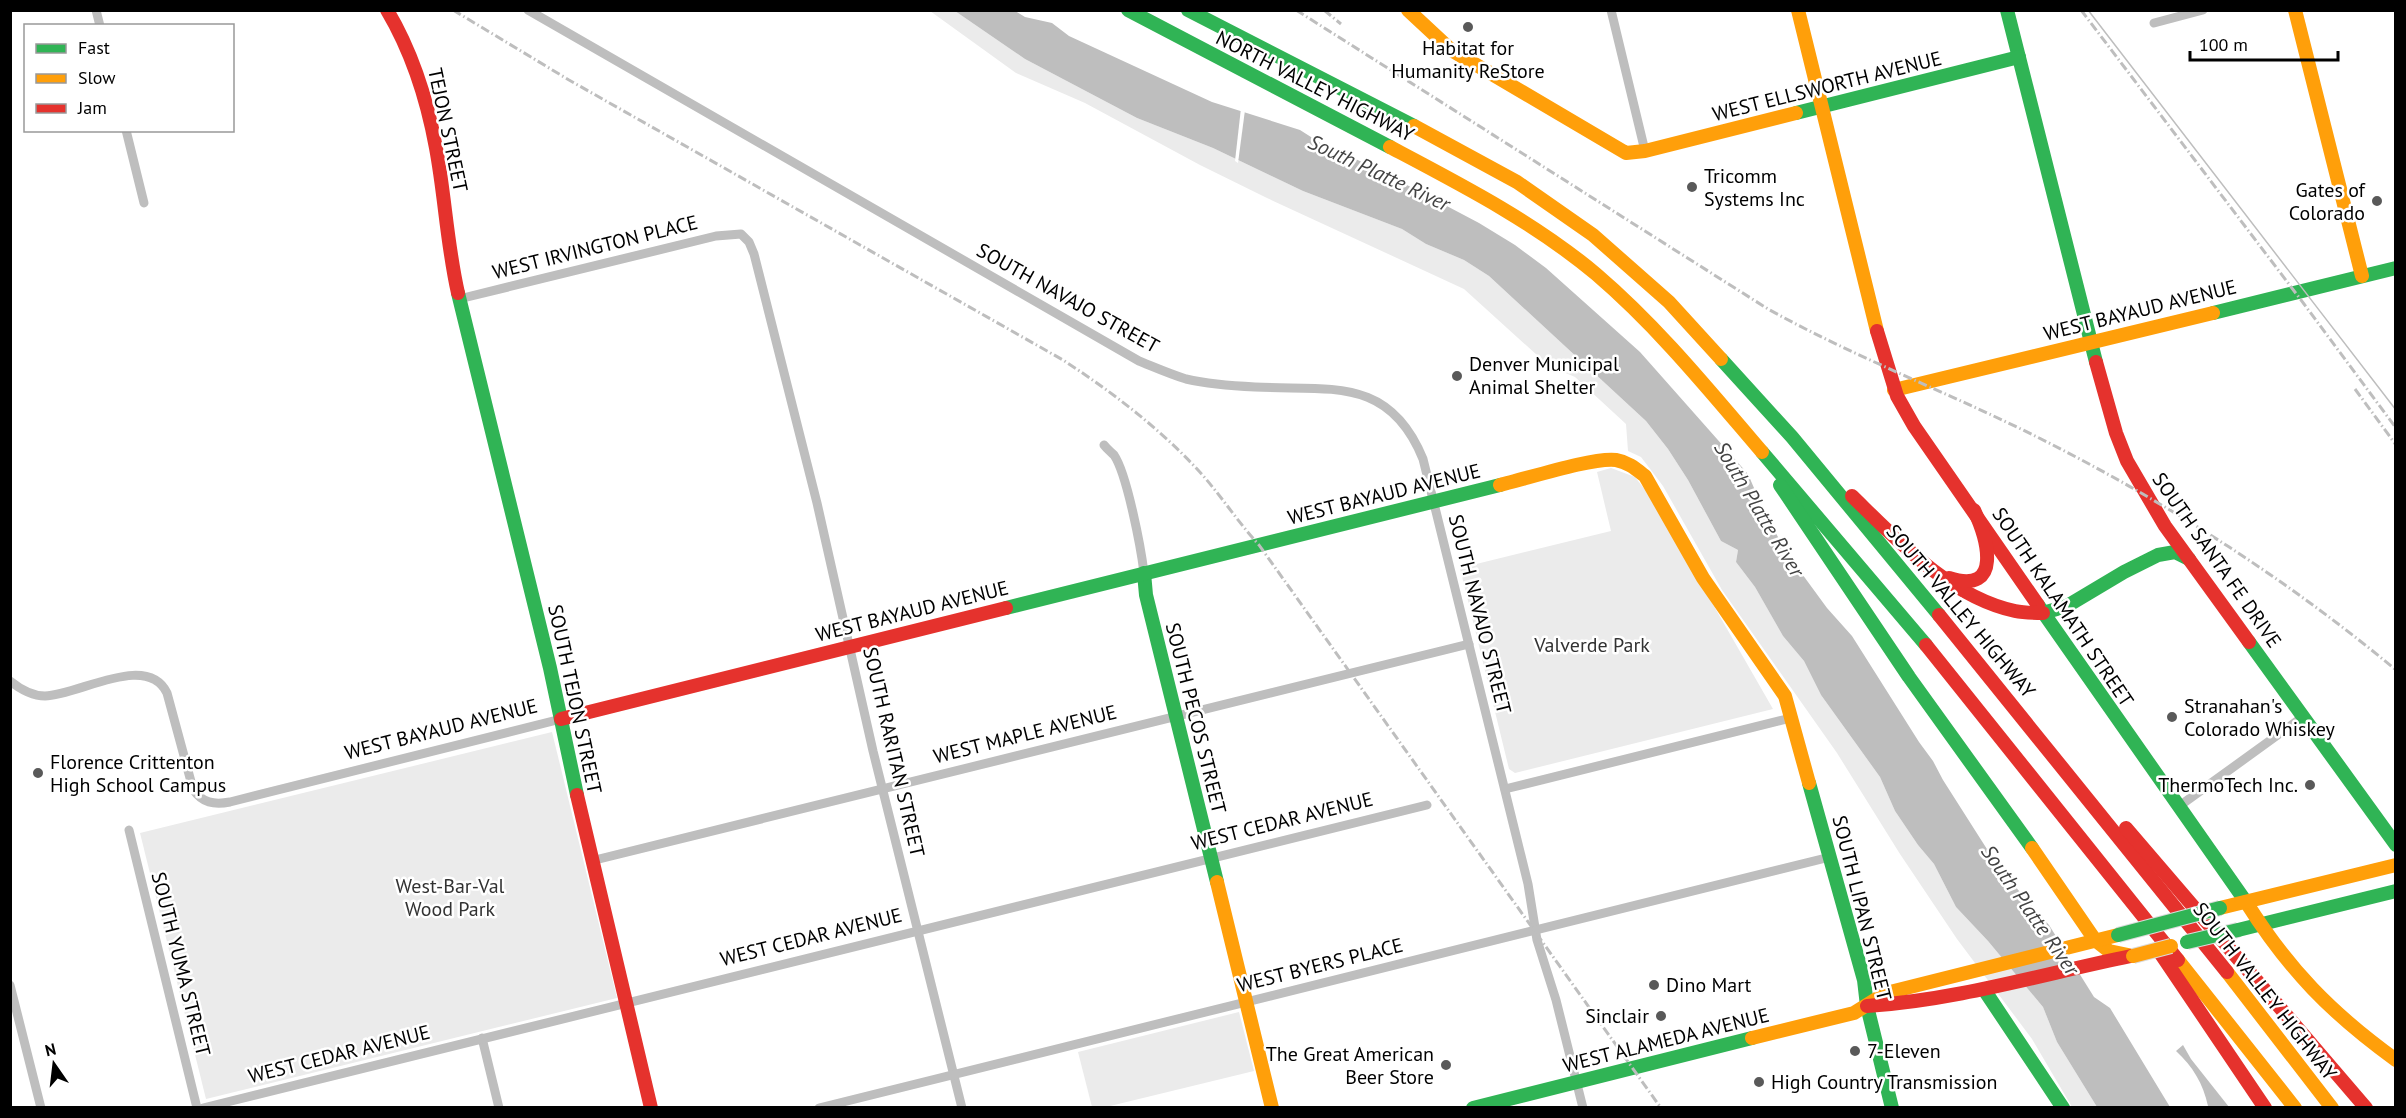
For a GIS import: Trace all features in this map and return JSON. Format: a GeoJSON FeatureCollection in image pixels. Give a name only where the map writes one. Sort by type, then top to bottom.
{"type":"FeatureCollection","features":[{"type":"Feature","properties":{"kind":"main road","name":"TEJON STREET"},"geometry":{"type":"LineString","coordinates":[[387,10],[412,57],[436,147],[450,259],[459,299]]}},
{"type":"Feature","properties":{"kind":"main road","name":"NORTH VALLEY HIGHWAY"},"geometry":{"type":"LineString","coordinates":[[1128,10],[1424,163],[1485,197],[1555,242],[1603,280],[1665,340],[1720,402]]}},
{"type":"Feature","properties":{"kind":"main road","name":"NORTH VALLEY HIGHWAY"},"geometry":{"type":"LineString","coordinates":[[1188,10],[1405,121],[1517,182]]}},
{"type":"Feature","properties":{"kind":"main road"},"geometry":{"type":"LineString","coordinates":[[1408,10],[1451,50],[1626,153],[1645,151]]}},
{"type":"Feature","properties":{"kind":"main road","name":"SOUTH KALAMATH STREET"},"geometry":{"type":"LineString","coordinates":[[1798,10],[1884,358],[1894,390],[1914,426],[2260,924],[2321,1000],[2396,1060]]}},
{"type":"Feature","properties":{"kind":"main road","name":"SOUTH SANTA FE DRIVE"},"geometry":{"type":"LineString","coordinates":[[2007,10],[2091,343],[2111,417],[2127,462],[2141,488],[2189,559],[2396,845]]}},
{"type":"Feature","properties":{"kind":"main road"},"geometry":{"type":"LineString","coordinates":[[2295,10],[2362,276]]}},
{"type":"Feature","properties":{"kind":"main road","name":"WEST ELLSWORTH AVENUE"},"geometry":{"type":"LineString","coordinates":[[1645,151],[2019,57]]}},
{"type":"Feature","properties":{"kind":"main road","name":"SOUTH VALLEY HIGHWAY"},"geometry":{"type":"LineString","coordinates":[[1517,182],[1575,221],[1644,278],[1700,334],[1792,437],[2017,709],[2332,1107]]}},
{"type":"Feature","properties":{"kind":"main road","name":"WEST BAYAUD AVENUE"},"geometry":{"type":"LineString","coordinates":[[1894,390],[2396,268]]}},
{"type":"Feature","properties":{"kind":"main road","name":"SOUTH TEJON STREET"},"geometry":{"type":"LineString","coordinates":[[459,299],[561,719],[591,861],[651,1107]]}},
{"type":"Feature","properties":{"kind":"main road"},"geometry":{"type":"LineString","coordinates":[[1720,402],[1895,606],[1995,728],[2295,1107]]}},
{"type":"Feature","properties":{"kind":"main road"},"geometry":{"type":"LineString","coordinates":[[1720,402],[1772,474],[1914,686],[2000,801],[2096,940],[2109,951],[2133,956]]}},
{"type":"Feature","properties":{"kind":"main road"},"geometry":{"type":"LineString","coordinates":[[1792,437],[1891,535],[1942,575],[1967,593],[2017,613],[2043,613],[2067,606],[2158,555],[2175,552],[2189,559]]}},
{"type":"Feature","properties":{"kind":"main road","name":"WEST BAYAUD AVENUE"},"geometry":{"type":"LineString","coordinates":[[561,719],[1599,461],[1615,460],[1633,466]]}},
{"type":"Feature","properties":{"kind":"main road","name":"SOUTH LIPAN STREET"},"geometry":{"type":"LineString","coordinates":[[1633,466],[1650,481],[1703,578],[1785,696],[1863,980],[1867,1006],[1892,1107]]}},
{"type":"Feature","properties":{"kind":"main road"},"geometry":{"type":"LineString","coordinates":[[1942,575],[1958,581],[1967,581],[1985,572],[1989,561],[1987,548],[1974,510]]}},
{"type":"Feature","properties":{"kind":"main road","name":"SOUTH PECOS STREET"},"geometry":{"type":"LineString","coordinates":[[1144,573],[1146,595],[1272,1107]]}},
{"type":"Feature","properties":{"kind":"main road"},"geometry":{"type":"LineString","coordinates":[[2017,709],[2079,774],[2366,1107]]}},
{"type":"Feature","properties":{"kind":"main road"},"geometry":{"type":"LineString","coordinates":[[1995,728],[2151,941],[2265,1107]]}},
{"type":"Feature","properties":{"kind":"main road","name":"WEST ALAMEDA AVENUE"},"geometry":{"type":"LineString","coordinates":[[1473,1107],[1854,1013],[1886,993],[1956,976],[1992,964],[2118,935],[2396,865]]}},
{"type":"Feature","properties":{"kind":"main road","name":"WEST ALAMEDA AVENUE"},"geometry":{"type":"LineString","coordinates":[[1867,1006],[1915,1002],[1985,991],[2396,891]]}},
{"type":"Feature","properties":{"kind":"main road"},"geometry":{"type":"LineString","coordinates":[[1985,991],[2064,1107]]}},
{"type":"Feature","properties":{"kind":"street","name":"SOUTH NAVAJO STREET"},"geometry":{"type":"LineString","coordinates":[[528,10],[1139,361],[1188,379],[1255,387],[1337,389],[1373,399],[1397,417],[1412,436],[1423,459],[1530,892],[1535,930],[1583,1107]]}},
{"type":"Feature","properties":{"kind":"street"},"geometry":{"type":"LineString","coordinates":[[1611,10],[1645,151]]}},
{"type":"Feature","properties":{"kind":"street"},"geometry":{"type":"LineString","coordinates":[[2154,23],[2203,10]]}},
{"type":"Feature","properties":{"kind":"street"},"geometry":{"type":"LineString","coordinates":[[126,132],[144,203]]}},
{"type":"Feature","properties":{"kind":"street","name":"WEST IRVINGTON PLACE"},"geometry":{"type":"LineString","coordinates":[[459,299],[716,236],[741,234]]}},
{"type":"Feature","properties":{"kind":"street","name":"SOUTH RARITAN STREET"},"geometry":{"type":"LineString","coordinates":[[741,234],[749,242],[754,254],[850,646],[882,788],[962,1107]]}},
{"type":"Feature","properties":{"kind":"street","name":"SOUTH PECOS STREET"},"geometry":{"type":"LineString","coordinates":[[1104,445],[1114,456],[1122,475],[1141,549],[1144,573]]}},
{"type":"Feature","properties":{"kind":"street","name":"WEST MAPLE AVENUE"},"geometry":{"type":"LineString","coordinates":[[591,861],[1469,644]]}},
{"type":"Feature","properties":{"kind":"street","name":"WEST BAYAUD AVENUE"},"geometry":{"type":"LineString","coordinates":[[10,681],[25,691],[45,696],[135,675],[160,681],[167,693],[191,783],[201,799],[213,803],[230,802],[561,719]]}},
{"type":"Feature","properties":{"kind":"street"},"geometry":{"type":"LineString","coordinates":[[2178,807],[2304,716]]}},
{"type":"Feature","properties":{"kind":"street"},"geometry":{"type":"LineString","coordinates":[[1505,789],[1791,718]]}},
{"type":"Feature","properties":{"kind":"street","name":"WEST CEDAR AVENUE"},"geometry":{"type":"LineString","coordinates":[[203,1107],[1427,805]]}},
{"type":"Feature","properties":{"kind":"street","name":"SOUTH YUMA STREET"},"geometry":{"type":"LineString","coordinates":[[129,830],[197,1107]]}},
{"type":"Feature","properties":{"kind":"street","name":"WEST BYERS PLACE"},"geometry":{"type":"LineString","coordinates":[[819,1107],[1830,857]]}},
{"type":"Feature","properties":{"kind":"street"},"geometry":{"type":"LineString","coordinates":[[10,985],[41,1107]]}},
{"type":"Feature","properties":{"kind":"street"},"geometry":{"type":"LineString","coordinates":[[482,1038],[499,1107]]}},
{"type":"Feature","properties":{"kind":"green space"},"geometry":{"type":"Polygon","coordinates":[[[930,11],[955,11],[1025,59],[1137,118],[1213,148],[1303,191],[1402,229],[1426,244],[1464,260],[1489,276],[1646,421],[1688,480],[1721,541],[1738,550],[1736,562],[1755,587],[1783,636],[1804,661],[1821,695],[1880,777],[1895,811],[1934,864],[1956,907],[1988,941],[2043,1007],[2057,1042],[2097,1107],[2072,1107],[2032,1039],[1957,939],[1900,854],[1837,753],[1722,590],[1663,486],[1641,457],[1628,451],[1626,424],[1575,377],[1549,366],[1464,289],[1267,198],[1085,103],[1016,73],[930,11]]]}},
{"type":"Feature","properties":{"kind":"green space","name":"Valverde Park"},"geometry":{"type":"Polygon","coordinates":[[[1611,468],[1635,477],[1653,500],[1773,709],[1515,773],[1509,769],[1460,568],[1611,531],[1597,472],[1611,468]]]}},
{"type":"Feature","properties":{"kind":"green space","name":"West-Bar-Val Wood Park"},"geometry":{"type":"Polygon","coordinates":[[[552,732],[617,998],[206,1099],[140,833],[552,732]]]}},
{"type":"Feature","properties":{"kind":"green space"},"geometry":{"type":"Polygon","coordinates":[[[1239,1012],[1254,1071],[1106,1107],[1092,1107],[1078,1052],[1239,1012]]]}},
{"type":"Feature","properties":{"kind":"water","name":"South Platte River"},"geometry":{"type":"Polygon","coordinates":[[[955,11],[1015,11],[1025,17],[1052,23],[1069,36],[1212,102],[1300,130],[1322,144],[1371,166],[1479,223],[1515,245],[1546,268],[1640,352],[1748,474],[1763,509],[1786,552],[1827,608],[1852,636],[1999,868],[2049,925],[2094,997],[2110,1008],[2170,1107],[2097,1107],[2057,1042],[2043,1007],[1988,941],[1956,907],[1934,864],[1895,811],[1880,777],[1821,695],[1804,661],[1783,636],[1755,587],[1736,562],[1738,550],[1721,541],[1688,480],[1668,449],[1646,421],[1489,276],[1464,260],[1426,244],[1402,229],[1303,191],[1213,148],[1137,118],[1025,59],[955,11]]]}},
{"type":"Feature","properties":{"kind":"water"},"geometry":{"type":"Polygon","coordinates":[[[2183,1045],[2191,1059],[2229,1107],[2208,1106],[2196,1076],[2176,1051],[2183,1045]]]}},
{"type":"Feature","properties":{"kind":"pier"},"geometry":{"type":"Polygon","coordinates":[[[1241,108],[1245,110],[1238,163],[1235,161],[1241,108]]]}},
{"type":"Feature","properties":{"kind":"tram line"},"geometry":{"type":"LineString","coordinates":[[2088,10],[2396,410]]}},
{"type":"Feature","properties":{"kind":"railway"},"geometry":{"type":"LineString","coordinates":[[453,10],[569,80],[1063,360],[1117,398],[1167,439],[1206,479],[1259,545],[1661,1108]]}},
{"type":"Feature","properties":{"kind":"railway"},"geometry":{"type":"LineString","coordinates":[[1296,10],[1768,309],[1837,344],[2047,442],[2184,518],[2271,575],[2396,670]]}},
{"type":"Feature","properties":{"kind":"railway"},"geometry":{"type":"LineString","coordinates":[[1324,10],[1341,24]]}},
{"type":"Feature","properties":{"kind":"railway"},"geometry":{"type":"LineString","coordinates":[[2081,10],[2396,428]]}},
{"type":"Feature","properties":{"kind":"railway"},"geometry":{"type":"LineString","coordinates":[[2355,389],[2396,445]]}},
{"type":"Feature","properties":{"kind":"traffic: fast"},"geometry":{"type":"LineString","coordinates":[[1128,10],[1390,147]]}},
{"type":"Feature","properties":{"kind":"traffic: fast"},"geometry":{"type":"LineString","coordinates":[[1188,10],[1414,126]]}},
{"type":"Feature","properties":{"kind":"traffic: fast"},"geometry":{"type":"LineString","coordinates":[[2007,10],[2096,362]]}},
{"type":"Feature","properties":{"kind":"traffic: fast"},"geometry":{"type":"LineString","coordinates":[[1796,113],[2019,57]]}},
{"type":"Feature","properties":{"kind":"traffic: fast"},"geometry":{"type":"LineString","coordinates":[[2213,313],[2396,268]]}},
{"type":"Feature","properties":{"kind":"traffic: fast"},"geometry":{"type":"LineString","coordinates":[[458,293],[550,668],[577,795]]}},
{"type":"Feature","properties":{"kind":"traffic: fast"},"geometry":{"type":"LineString","coordinates":[[1721,359],[1792,437],[1939,615]]}},
{"type":"Feature","properties":{"kind":"traffic: fast"},"geometry":{"type":"LineString","coordinates":[[1762,452],[1926,645]]}},
{"type":"Feature","properties":{"kind":"traffic: fast"},"geometry":{"type":"LineString","coordinates":[[1006,608],[1500,485]]}},
{"type":"Feature","properties":{"kind":"traffic: fast"},"geometry":{"type":"LineString","coordinates":[[1780,485],[1909,677],[2032,848]]}},
{"type":"Feature","properties":{"kind":"traffic: fast"},"geometry":{"type":"LineString","coordinates":[[2043,613],[2067,606],[2158,555],[2175,552],[2189,559]]}},
{"type":"Feature","properties":{"kind":"traffic: fast"},"geometry":{"type":"LineString","coordinates":[[1144,573],[1146,595],[1217,882]]}},
{"type":"Feature","properties":{"kind":"traffic: fast"},"geometry":{"type":"LineString","coordinates":[[2038,605],[2246,902]]}},
{"type":"Feature","properties":{"kind":"traffic: fast"},"geometry":{"type":"LineString","coordinates":[[2249,642],[2396,845]]}},
{"type":"Feature","properties":{"kind":"traffic: fast"},"geometry":{"type":"LineString","coordinates":[[1809,783],[1864,980],[1867,1006],[1892,1108]]}},
{"type":"Feature","properties":{"kind":"traffic: fast"},"geometry":{"type":"LineString","coordinates":[[2238,930],[2396,891]]}},
{"type":"Feature","properties":{"kind":"traffic: fast"},"geometry":{"type":"LineString","coordinates":[[2118,935],[2220,908]]}},
{"type":"Feature","properties":{"kind":"traffic: fast"},"geometry":{"type":"LineString","coordinates":[[2187,942],[2238,930]]}},
{"type":"Feature","properties":{"kind":"traffic: fast"},"geometry":{"type":"LineString","coordinates":[[1985,991],[2063,1108]]}},
{"type":"Feature","properties":{"kind":"traffic: fast"},"geometry":{"type":"LineString","coordinates":[[1473,1108],[1752,1038]]}},
{"type":"Feature","properties":{"kind":"traffic: slow"},"geometry":{"type":"LineString","coordinates":[[1408,10],[1451,50],[1626,153],[1645,151],[1796,113]]}},
{"type":"Feature","properties":{"kind":"traffic: slow"},"geometry":{"type":"LineString","coordinates":[[1798,10],[1877,331]]}},
{"type":"Feature","properties":{"kind":"traffic: slow"},"geometry":{"type":"LineString","coordinates":[[2295,10],[2362,276]]}},
{"type":"Feature","properties":{"kind":"traffic: slow"},"geometry":{"type":"LineString","coordinates":[[1414,126],[1517,182],[1593,235],[1669,302],[1721,359]]}},
{"type":"Feature","properties":{"kind":"traffic: slow"},"geometry":{"type":"LineString","coordinates":[[1390,147],[1523,221],[1596,274],[1662,337],[1762,452]]}},
{"type":"Feature","properties":{"kind":"traffic: slow"},"geometry":{"type":"LineString","coordinates":[[1894,390],[2213,313]]}},
{"type":"Feature","properties":{"kind":"traffic: slow"},"geometry":{"type":"LineString","coordinates":[[1500,485],[1576,465],[1605,460],[1624,462],[1645,476],[1703,578],[1785,696],[1809,783]]}},
{"type":"Feature","properties":{"kind":"traffic: slow"},"geometry":{"type":"LineString","coordinates":[[2032,848],[2095,940],[2109,951],[2133,956]]}},
{"type":"Feature","properties":{"kind":"traffic: slow"},"geometry":{"type":"LineString","coordinates":[[2220,908],[2396,865]]}},
{"type":"Feature","properties":{"kind":"traffic: slow"},"geometry":{"type":"LineString","coordinates":[[1217,882],[1272,1108]]}},
{"type":"Feature","properties":{"kind":"traffic: slow"},"geometry":{"type":"LineString","coordinates":[[2246,902],[2278,949],[2313,989],[2351,1025],[2396,1060]]}},
{"type":"Feature","properties":{"kind":"traffic: slow"},"geometry":{"type":"LineString","coordinates":[[1752,1038],[1854,1013],[1886,993],[2118,935]]}},
{"type":"Feature","properties":{"kind":"traffic: slow"},"geometry":{"type":"LineString","coordinates":[[2133,956],[2171,946]]}},
{"type":"Feature","properties":{"kind":"traffic: slow"},"geometry":{"type":"LineString","coordinates":[[2178,960],[2295,1108]]}},
{"type":"Feature","properties":{"kind":"traffic: slow"},"geometry":{"type":"LineString","coordinates":[[2227,972],[2332,1108]]}},
{"type":"Feature","properties":{"kind":"traffic: jam"},"geometry":{"type":"LineString","coordinates":[[387,10],[418,76],[428,112],[439,166],[458,293]]}},
{"type":"Feature","properties":{"kind":"traffic: jam"},"geometry":{"type":"LineString","coordinates":[[1877,331],[1897,396],[1914,426],[2038,605]]}},
{"type":"Feature","properties":{"kind":"traffic: jam"},"geometry":{"type":"LineString","coordinates":[[2096,362],[2116,433],[2127,461],[2165,526],[2249,642]]}},
{"type":"Feature","properties":{"kind":"traffic: jam"},"geometry":{"type":"LineString","coordinates":[[1852,496],[1926,565],[1947,580],[1991,604],[2018,612],[2043,613]]}},
{"type":"Feature","properties":{"kind":"traffic: jam"},"geometry":{"type":"LineString","coordinates":[[1949,578],[1966,581],[1978,578],[1985,571],[1986,548],[1974,510]]}},
{"type":"Feature","properties":{"kind":"traffic: jam"},"geometry":{"type":"LineString","coordinates":[[561,719],[1006,608]]}},
{"type":"Feature","properties":{"kind":"traffic: jam"},"geometry":{"type":"LineString","coordinates":[[1939,615],[2227,972]]}},
{"type":"Feature","properties":{"kind":"traffic: jam"},"geometry":{"type":"LineString","coordinates":[[1926,645],[2178,960]]}},
{"type":"Feature","properties":{"kind":"traffic: jam"},"geometry":{"type":"LineString","coordinates":[[577,795],[651,1108]]}},
{"type":"Feature","properties":{"kind":"traffic: jam"},"geometry":{"type":"LineString","coordinates":[[2126,828],[2366,1108]]}},
{"type":"Feature","properties":{"kind":"traffic: jam"},"geometry":{"type":"LineString","coordinates":[[2161,954],[2265,1108]]}},
{"type":"Feature","properties":{"kind":"traffic: jam"},"geometry":{"type":"LineString","coordinates":[[1867,1006],[1967,992],[2131,956]]}},
{"type":"Feature","properties":{"kind":"place","name":"Habitat for Humanity ReStore"},"geometry":{"type":"Point","coordinates":[1468,27]}},
{"type":"Feature","properties":{"kind":"place","name":"Tricomm Systems Inc"},"geometry":{"type":"Point","coordinates":[1692,187]}},
{"type":"Feature","properties":{"kind":"place","name":"Gates of Colorado"},"geometry":{"type":"Point","coordinates":[2377,201]}},
{"type":"Feature","properties":{"kind":"place","name":"Denver Municipal Animal Shelter"},"geometry":{"type":"Point","coordinates":[1457,376]}},
{"type":"Feature","properties":{"kind":"place","name":"Stranahan's Colorado Whiskey"},"geometry":{"type":"Point","coordinates":[2172,717]}},
{"type":"Feature","properties":{"kind":"place","name":"Florence Crittenton High School Campus"},"geometry":{"type":"Point","coordinates":[38,773]}},
{"type":"Feature","properties":{"kind":"place","name":"ThermoTech Inc."},"geometry":{"type":"Point","coordinates":[2310,785]}},
{"type":"Feature","properties":{"kind":"place","name":"Dino Mart"},"geometry":{"type":"Point","coordinates":[1654,985]}},
{"type":"Feature","properties":{"kind":"place","name":"Sinclair"},"geometry":{"type":"Point","coordinates":[1661,1016]}},
{"type":"Feature","properties":{"kind":"place","name":"7-Eleven"},"geometry":{"type":"Point","coordinates":[1855,1051]}},
{"type":"Feature","properties":{"kind":"place","name":"The Great American Beer Store"},"geometry":{"type":"Point","coordinates":[1446,1065]}},
{"type":"Feature","properties":{"kind":"place","name":"High Country Transmission"},"geometry":{"type":"Point","coordinates":[1759,1082]}}]}
